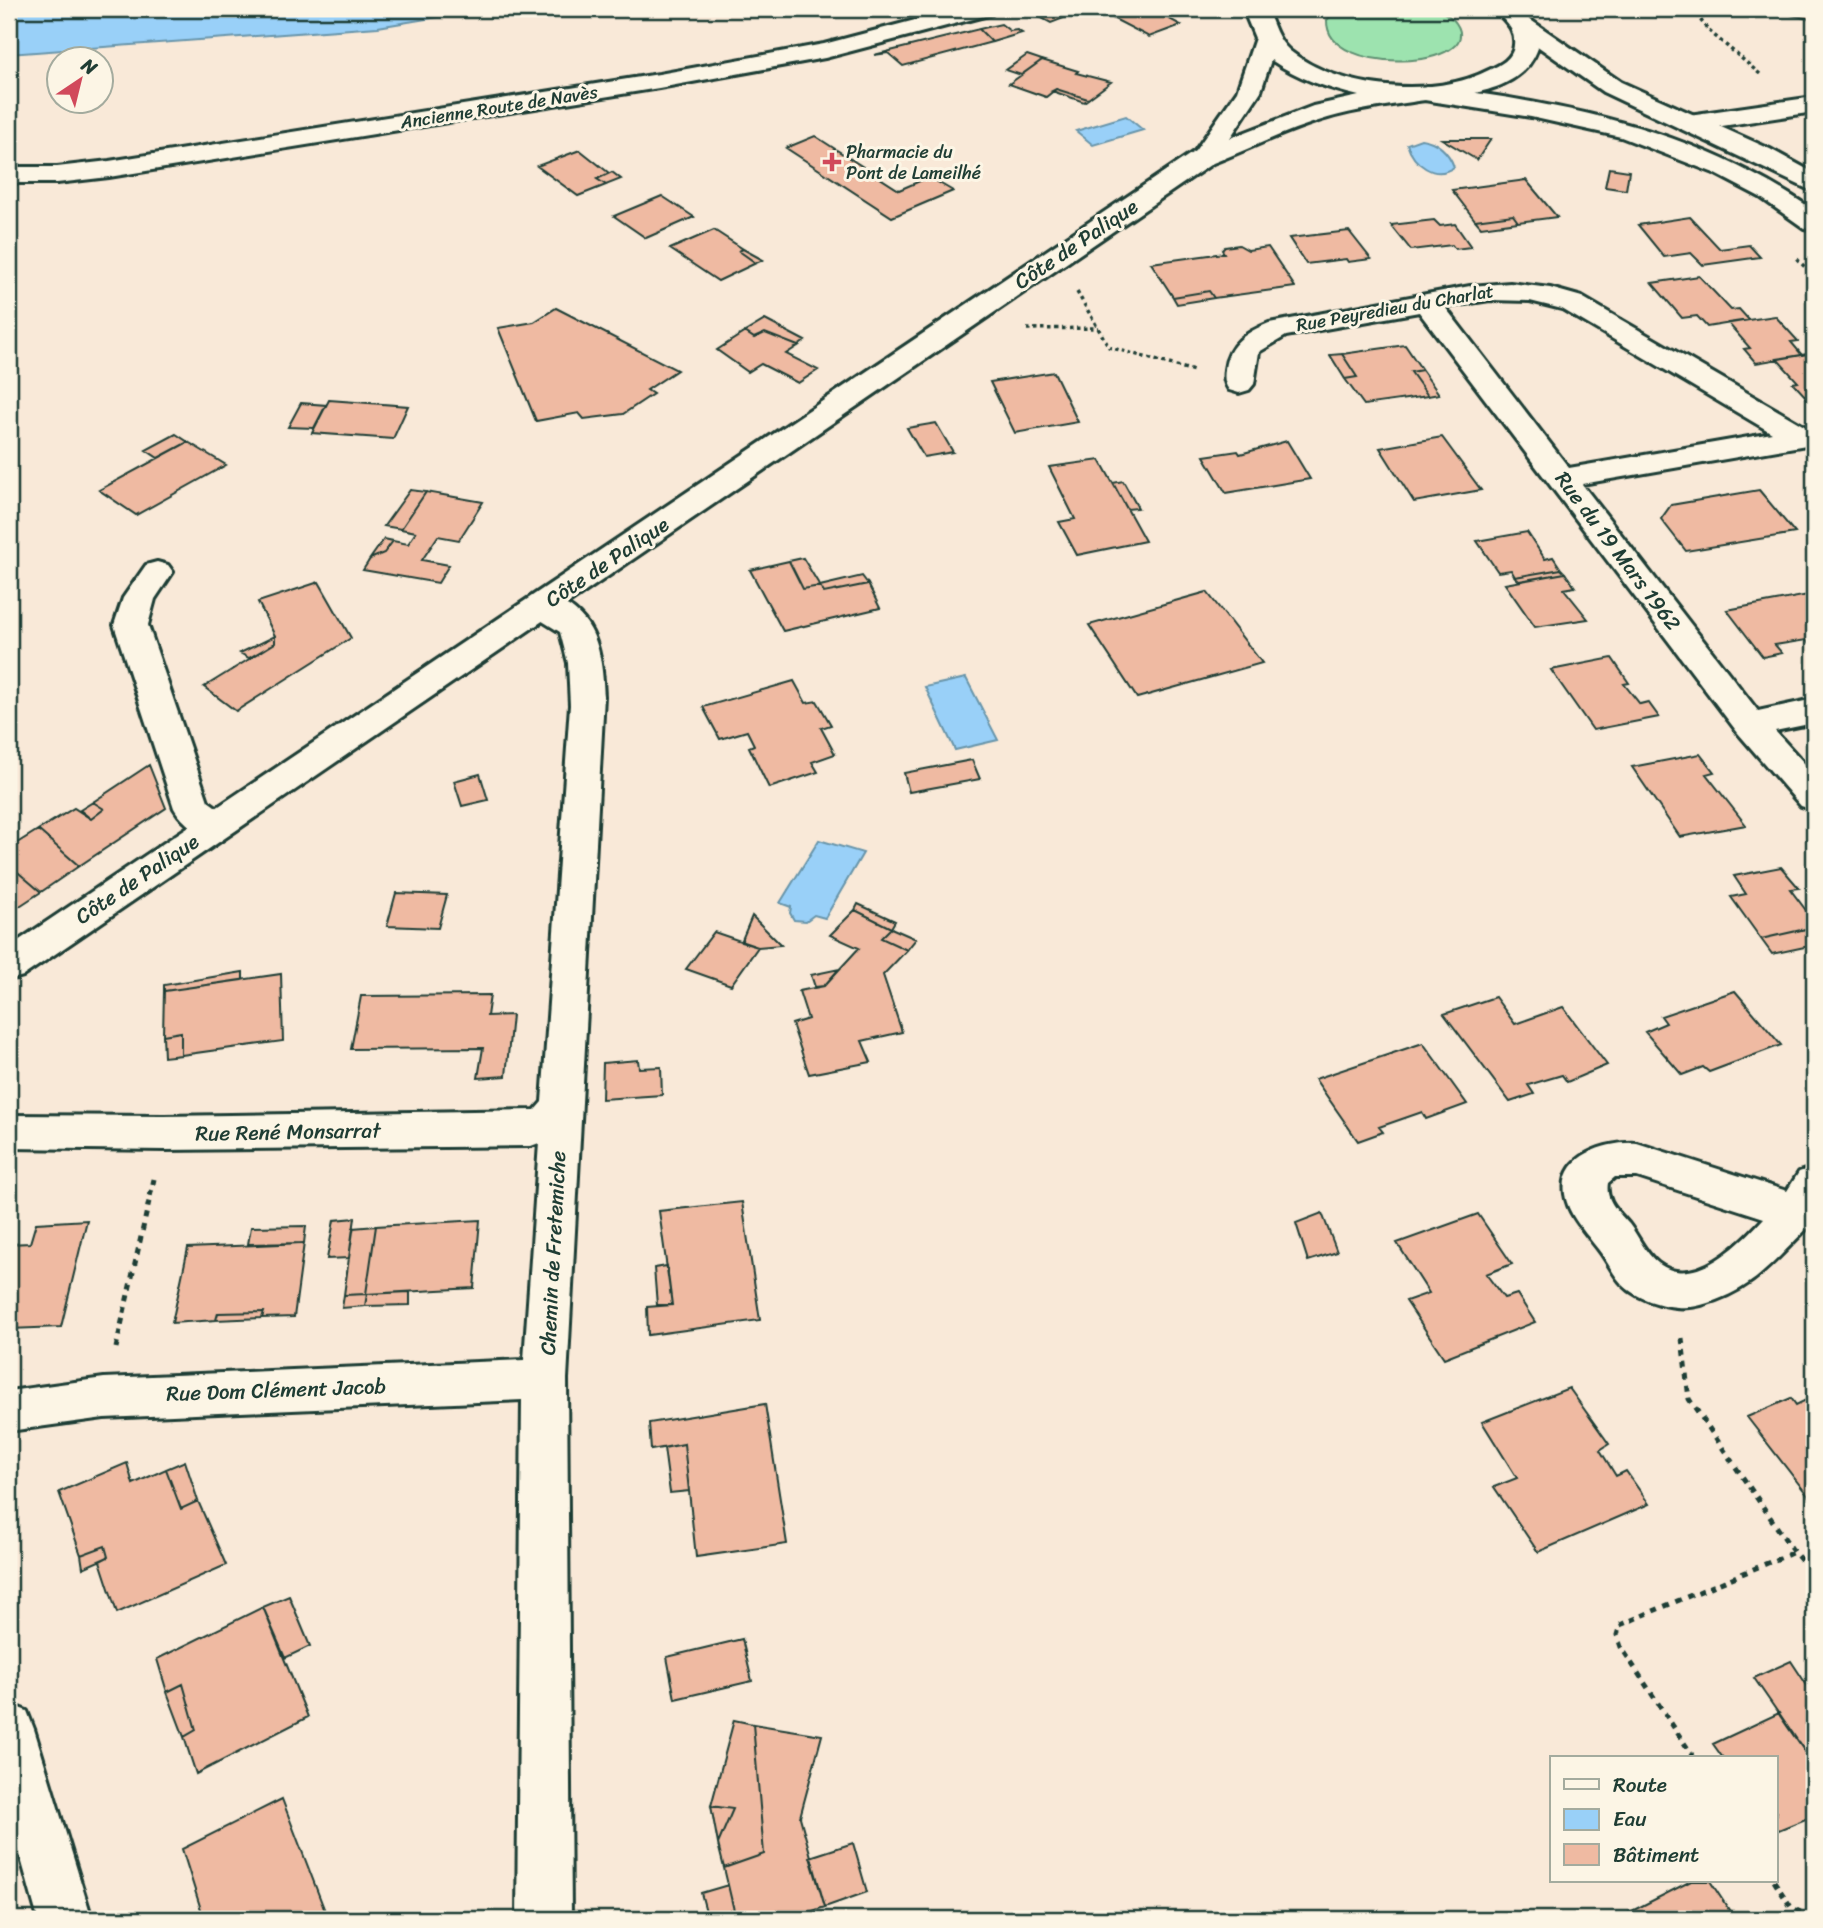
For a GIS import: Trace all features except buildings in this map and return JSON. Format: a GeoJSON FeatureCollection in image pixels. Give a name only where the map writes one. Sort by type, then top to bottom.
{"type":"FeatureCollection","features":[{"type":"Feature","properties":{"kind":"street","name":"Ancienne Route de Navès"},"geometry":{"type":"LineString","coordinates":[[9,175],[57,175],[109,169],[659,81],[825,51],[984,9]]}},
{"type":"Feature","properties":{"kind":"street"},"geometry":{"type":"LineString","coordinates":[[1420,94],[1466,89],[1498,78],[1519,63],[1527,45],[1516,15]]}},
{"type":"Feature","properties":{"kind":"street"},"geometry":{"type":"LineString","coordinates":[[1516,15],[1596,78],[1635,99],[1761,155],[1814,184]]}},
{"type":"Feature","properties":{"kind":"street"},"geometry":{"type":"LineString","coordinates":[[1262,21],[1281,56],[1305,71],[1337,83],[1374,91],[1550,110],[1650,136],[1732,172],[1814,222]]}},
{"type":"Feature","properties":{"kind":"street","name":"Côte de Palique"},"geometry":{"type":"LineString","coordinates":[[1204,157],[1249,91],[1262,21]]}},
{"type":"Feature","properties":{"kind":"street","name":"Côte de Palique"},"geometry":{"type":"LineString","coordinates":[[9,967],[216,825],[557,615],[1204,157],[1322,111],[1420,94]]}},
{"type":"Feature","properties":{"kind":"street"},"geometry":{"type":"LineString","coordinates":[[1689,123],[1814,104]]}},
{"type":"Feature","properties":{"kind":"street","name":"Rue Peyredieu du Charlat"},"geometry":{"type":"LineString","coordinates":[[1239,384],[1239,364],[1247,345],[1261,335],[1279,329],[1499,289],[1552,295],[1572,303],[1808,435]]}},
{"type":"Feature","properties":{"kind":"street","name":"Rue du 19 Mars 1962"},"geometry":{"type":"LineString","coordinates":[[1426,302],[1750,725],[1814,797]]}},
{"type":"Feature","properties":{"kind":"street","name":"Rue Peyredieu du Charlat"},"geometry":{"type":"LineString","coordinates":[[1563,478],[1808,435]]}},
{"type":"Feature","properties":{"kind":"street"},"geometry":{"type":"LineString","coordinates":[[157,572],[139,598],[131,625],[192,808],[216,825]]}},
{"type":"Feature","properties":{"kind":"street","name":"Chemin de Fretemiche"},"geometry":{"type":"LineString","coordinates":[[544,1919],[545,1379],[587,705],[579,640],[557,615]]}},
{"type":"Feature","properties":{"kind":"street"},"geometry":{"type":"LineString","coordinates":[[1750,725],[1814,711]]}},
{"type":"Feature","properties":{"kind":"street","name":"Rue René Monsarrat"},"geometry":{"type":"LineString","coordinates":[[9,1131],[164,1133],[531,1129],[549,1122],[561,1110]]}},
{"type":"Feature","properties":{"kind":"street"},"geometry":{"type":"LineString","coordinates":[[1618,1158],[1806,1198],[1739,1269],[1700,1287],[1675,1289],[1650,1282],[1638,1272],[1586,1199],[1586,1183],[1592,1172],[1618,1158]]}},
{"type":"Feature","properties":{"kind":"street","name":"Rue Dom Clément Jacob"},"geometry":{"type":"LineString","coordinates":[[9,1411],[104,1398],[545,1379]]}},
{"type":"Feature","properties":{"kind":"street"},"geometry":{"type":"LineString","coordinates":[[9,1729],[65,1919]]}},
{"type":"Feature","properties":{"kind":"path"},"geometry":{"type":"LineString","coordinates":[[1692,9],[1709,31],[1745,61]]}},
{"type":"Feature","properties":{"kind":"path"},"geometry":{"type":"LineString","coordinates":[[1701,18],[1726,9]]}},
{"type":"Feature","properties":{"kind":"path"},"geometry":{"type":"LineString","coordinates":[[1075,289],[1109,347],[1239,384]]}},
{"type":"Feature","properties":{"kind":"path"},"geometry":{"type":"LineString","coordinates":[[1023,328],[1098,328]]}},
{"type":"Feature","properties":{"kind":"path"},"geometry":{"type":"LineString","coordinates":[[104,1398],[164,1133]]}},
{"type":"Feature","properties":{"kind":"path"},"geometry":{"type":"LineString","coordinates":[[1675,1289],[1689,1399],[1794,1552],[1814,1576]]}},
{"type":"Feature","properties":{"kind":"path"},"geometry":{"type":"LineString","coordinates":[[1693,1756],[1621,1647],[1617,1635],[1620,1625],[1794,1552]]}},
{"type":"Feature","properties":{"kind":"path"},"geometry":{"type":"LineString","coordinates":[[1775,1882],[1791,1907],[1813,1919]]}},
{"type":"Feature","properties":{"kind":"green space"},"geometry":{"type":"Polygon","coordinates":[[[1399,7],[1437,10],[1456,23],[1460,38],[1449,50],[1429,57],[1375,59],[1351,52],[1333,39],[1327,20],[1337,9],[1399,7]]]}},
{"type":"Feature","properties":{"kind":"water"},"geometry":{"type":"Polygon","coordinates":[[[9,9],[486,9],[378,27],[116,46],[46,46],[46,51],[9,54],[9,9]]]}},
{"type":"Feature","properties":{"kind":"water"},"geometry":{"type":"Polygon","coordinates":[[[1126,116],[1143,130],[1093,145],[1076,131],[1126,116]]]}},
{"type":"Feature","properties":{"kind":"water"},"geometry":{"type":"Polygon","coordinates":[[[1421,139],[1442,148],[1454,167],[1439,172],[1419,164],[1407,144],[1421,139]]]}},
{"type":"Feature","properties":{"kind":"water"},"geometry":{"type":"Polygon","coordinates":[[[966,678],[998,740],[955,750],[925,687],[966,678]]]}},
{"type":"Feature","properties":{"kind":"water"},"geometry":{"type":"Polygon","coordinates":[[[819,840],[863,853],[825,918],[814,915],[806,921],[794,920],[790,913],[791,907],[780,903],[819,840]]]}},
{"type":"Feature","properties":{"kind":"place","name":"Pharmacie du Pont de Lameilhé"},"geometry":{"type":"Point","coordinates":[832,162]}}]}
